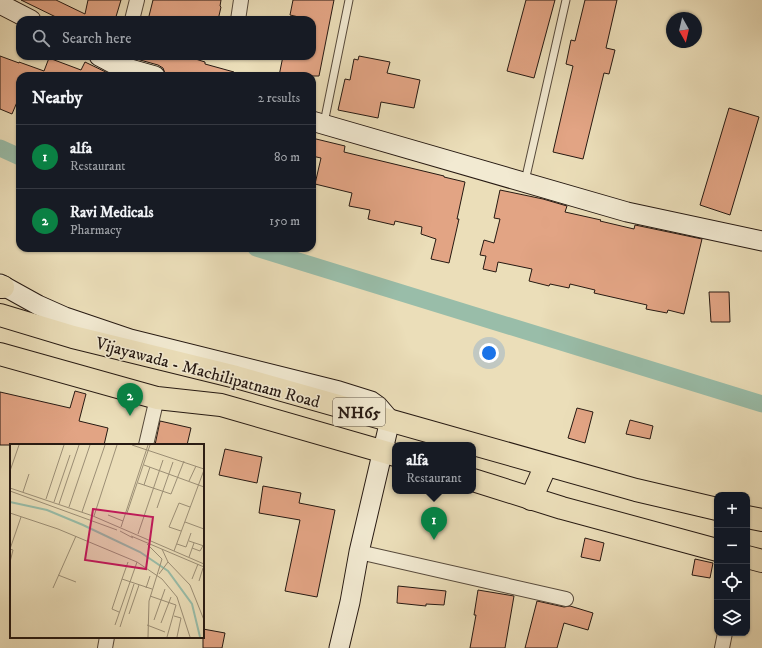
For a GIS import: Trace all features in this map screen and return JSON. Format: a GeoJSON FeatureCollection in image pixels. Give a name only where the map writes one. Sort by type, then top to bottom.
{"type":"FeatureCollection","features":[{"type":"Feature","properties":{"kind":"highway","name":"Vijayawada - Machilipatnam Road"},"geometry":{"type":"LineString","coordinates":[[0,315],[73,337],[236,377],[466,442]]}},
{"type":"Feature","properties":{"kind":"highway","name":"Vijayawada - Machilipatnam Road"},"geometry":{"type":"LineString","coordinates":[[0,354],[157,398],[221,405],[389,453]]}},
{"type":"Feature","properties":{"kind":"highway","name":"Vijayawada - Machilipatnam Road"},"geometry":{"type":"LineString","coordinates":[[476,445],[636,490],[714,508]]}},
{"type":"Feature","properties":{"kind":"highway"},"geometry":{"type":"LineString","coordinates":[[531,499],[546,465]]}},
{"type":"Feature","properties":{"kind":"highway"},"geometry":{"type":"LineString","coordinates":[[476,481],[531,499],[714,549]]}},
{"type":"Feature","properties":{"kind":"highway"},"geometry":{"type":"LineString","coordinates":[[750,517],[762,520]]}},
{"type":"Feature","properties":{"kind":"highway"},"geometry":{"type":"LineString","coordinates":[[750,558],[762,561]]}},
{"type":"Feature","properties":{"kind":"street"},"geometry":{"type":"LineString","coordinates":[[133,16],[137,0]]}},
{"type":"Feature","properties":{"kind":"street"},"geometry":{"type":"LineString","coordinates":[[239,16],[241,0]]}},
{"type":"Feature","properties":{"kind":"street"},"geometry":{"type":"LineString","coordinates":[[0,4],[23,16]]}},
{"type":"Feature","properties":{"kind":"street"},"geometry":{"type":"LineString","coordinates":[[117,60],[146,72]]}},
{"type":"Feature","properties":{"kind":"street"},"geometry":{"type":"LineString","coordinates":[[318,123],[627,212],[762,241]]}},
{"type":"Feature","properties":{"kind":"street"},"geometry":{"type":"LineString","coordinates":[[1,286],[65,317],[130,338],[284,376],[359,397],[371,401],[378,406],[390,420],[389,453],[359,552],[350,602],[339,648]]}},
{"type":"Feature","properties":{"kind":"street"},"geometry":{"type":"LineString","coordinates":[[146,444],[157,398]]}},
{"type":"Feature","properties":{"kind":"street"},"geometry":{"type":"LineString","coordinates":[[359,552],[566,599]]}},
{"type":"Feature","properties":{"kind":"street"},"geometry":{"type":"LineString","coordinates":[[722,648],[724,636]]}},
{"type":"Feature","properties":{"kind":"street"},"geometry":{"type":"LineString","coordinates":[[105,648],[107,638]]}},
{"type":"Feature","properties":{"kind":"lane"},"geometry":{"type":"LineString","coordinates":[[318,123],[349,0]]}},
{"type":"Feature","properties":{"kind":"lane"},"geometry":{"type":"LineString","coordinates":[[525,182],[566,0]]}},
{"type":"Feature","properties":{"kind":"building"},"geometry":{"type":"Polygon","coordinates":[[[21,0],[56,0],[85,14],[88,0],[121,0],[116,16],[54,16],[21,0]]]}},
{"type":"Feature","properties":{"kind":"building"},"geometry":{"type":"Polygon","coordinates":[[[153,0],[221,0],[219,16],[149,16],[153,0]]]}},
{"type":"Feature","properties":{"kind":"building"},"geometry":{"type":"Polygon","coordinates":[[[293,0],[334,0],[319,76],[316,76],[316,72],[280,72],[282,60],[316,60],[316,16],[290,15],[293,0]]]}},
{"type":"Feature","properties":{"kind":"building"},"geometry":{"type":"Polygon","coordinates":[[[526,0],[555,0],[534,78],[507,71],[526,0]]]}},
{"type":"Feature","properties":{"kind":"building"},"geometry":{"type":"Polygon","coordinates":[[[585,0],[617,0],[606,48],[615,50],[609,74],[604,73],[583,159],[553,152],[573,66],[566,64],[571,40],[575,41],[585,0]]]}},
{"type":"Feature","properties":{"kind":"building"},"geometry":{"type":"Polygon","coordinates":[[[0,56],[44,71],[48,60],[54,60],[81,70],[85,62],[106,72],[16,72],[16,104],[12,114],[0,109],[0,56]]]}},
{"type":"Feature","properties":{"kind":"building"},"geometry":{"type":"Polygon","coordinates":[[[359,56],[390,62],[387,73],[420,80],[414,108],[381,102],[378,118],[338,110],[345,79],[350,80],[354,59],[358,60],[359,56]]]}},
{"type":"Feature","properties":{"kind":"building"},"geometry":{"type":"Polygon","coordinates":[[[140,60],[199,60],[205,62],[205,64],[234,72],[164,72],[163,68],[140,60]]]}},
{"type":"Feature","properties":{"kind":"building"},"geometry":{"type":"Polygon","coordinates":[[[729,108],[759,117],[730,215],[700,205],[729,108]]]}},
{"type":"Feature","properties":{"kind":"building"},"geometry":{"type":"Polygon","coordinates":[[[316,139],[345,146],[344,152],[465,182],[457,219],[459,219],[449,263],[431,259],[436,239],[421,234],[422,227],[395,221],[394,225],[368,219],[370,210],[349,206],[352,193],[316,184],[321,158],[316,157],[316,139]]]}},
{"type":"Feature","properties":{"kind":"building"},"geometry":{"type":"Polygon","coordinates":[[[500,190],[543,199],[567,206],[565,212],[601,220],[600,221],[634,229],[635,225],[702,239],[684,314],[668,310],[667,313],[646,309],[647,305],[594,293],[595,290],[570,284],[569,288],[550,284],[549,286],[529,281],[532,269],[498,262],[496,272],[483,269],[486,256],[480,255],[484,240],[494,243],[500,219],[494,218],[500,190]]]}},
{"type":"Feature","properties":{"kind":"building"},"geometry":{"type":"Polygon","coordinates":[[[709,292],[729,292],[730,322],[711,322],[709,292]]]}},
{"type":"Feature","properties":{"kind":"building"},"geometry":{"type":"Polygon","coordinates":[[[75,391],[86,394],[79,421],[108,428],[104,444],[0,445],[0,392],[70,408],[75,391]]]}},
{"type":"Feature","properties":{"kind":"building"},"geometry":{"type":"Polygon","coordinates":[[[577,408],[593,412],[585,443],[568,438],[577,408]]]}},
{"type":"Feature","properties":{"kind":"building"},"geometry":{"type":"Polygon","coordinates":[[[630,420],[653,426],[650,439],[626,434],[630,420]]]}},
{"type":"Feature","properties":{"kind":"building"},"geometry":{"type":"Polygon","coordinates":[[[160,421],[191,428],[187,444],[155,444],[160,421]]]}},
{"type":"Feature","properties":{"kind":"building"},"geometry":{"type":"Polygon","coordinates":[[[225,449],[262,457],[257,483],[219,475],[225,449]]]}},
{"type":"Feature","properties":{"kind":"building"},"geometry":{"type":"Polygon","coordinates":[[[263,486],[301,493],[299,503],[335,510],[317,597],[285,591],[300,520],[259,513],[263,486]]]}},
{"type":"Feature","properties":{"kind":"building"},"geometry":{"type":"Polygon","coordinates":[[[585,538],[604,543],[600,561],[581,557],[585,538]]]}},
{"type":"Feature","properties":{"kind":"building"},"geometry":{"type":"Polygon","coordinates":[[[695,559],[713,563],[710,578],[692,575],[695,559]]]}},
{"type":"Feature","properties":{"kind":"building"},"geometry":{"type":"Polygon","coordinates":[[[398,586],[446,591],[444,605],[426,604],[426,606],[397,603],[398,586]]]}},
{"type":"Feature","properties":{"kind":"building"},"geometry":{"type":"Polygon","coordinates":[[[478,590],[514,596],[505,648],[470,648],[476,615],[474,615],[478,590]]]}},
{"type":"Feature","properties":{"kind":"building"},"geometry":{"type":"Polygon","coordinates":[[[537,601],[564,607],[570,606],[593,613],[588,630],[564,623],[557,648],[525,648],[537,601]]]}},
{"type":"Feature","properties":{"kind":"building"},"geometry":{"type":"Polygon","coordinates":[[[204,629],[225,633],[222,648],[203,648],[204,629]]]}},
{"type":"Feature","properties":{"kind":"waterway"},"geometry":{"type":"LineString","coordinates":[[0,148],[16,155]]}},
{"type":"Feature","properties":{"kind":"waterway"},"geometry":{"type":"LineString","coordinates":[[269,252],[762,404]]}},
{"type":"Feature","properties":{"kind":"place","name":"Ravi Medicals"},"geometry":{"type":"Point","coordinates":[130,416]}},
{"type":"Feature","properties":{"kind":"place","name":"alfa"},"geometry":{"type":"Point","coordinates":[434,540]}}]}
